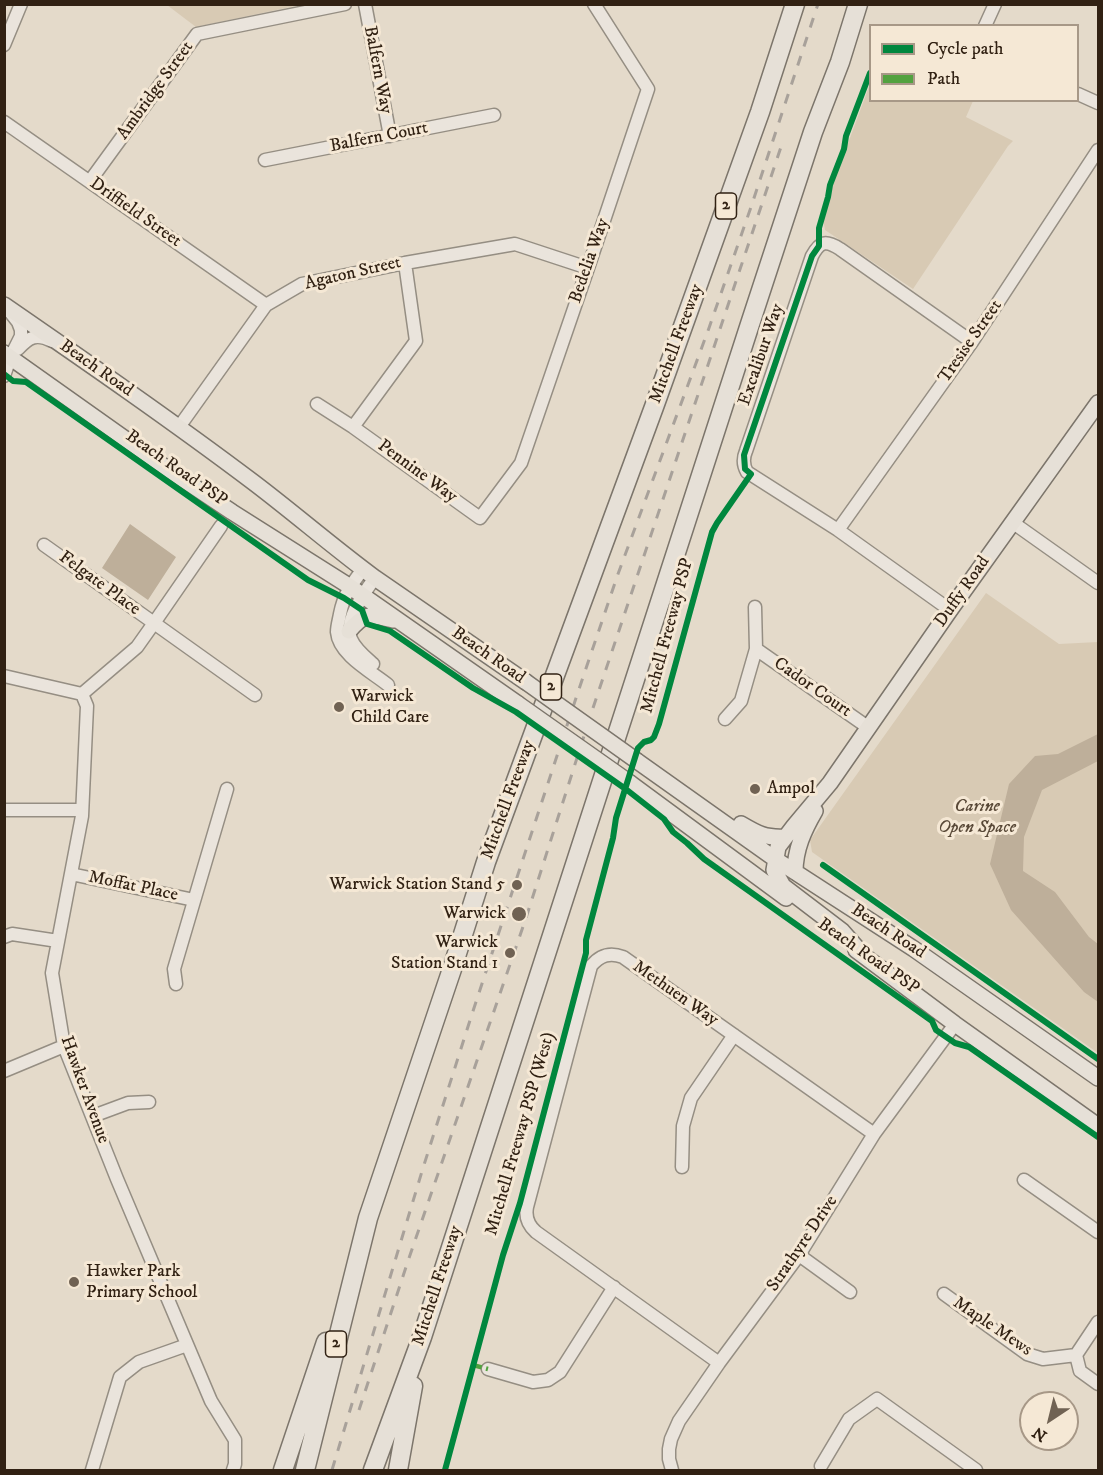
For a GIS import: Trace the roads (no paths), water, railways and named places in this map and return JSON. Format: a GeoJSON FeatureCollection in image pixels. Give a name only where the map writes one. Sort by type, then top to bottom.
{"type":"FeatureCollection","features":[{"type":"Feature","properties":{"kind":"highway","name":"Mitchell Freeway"},"geometry":{"type":"LineString","coordinates":[[305,1470],[368,1218],[486,862],[662,385],[760,112],[795,4]]}},
{"type":"Feature","properties":{"kind":"highway","name":"Mitchell Freeway"},"geometry":{"type":"LineString","coordinates":[[373,1470],[422,1337],[813,132],[840,62],[858,4]]}},
{"type":"Feature","properties":{"kind":"highway"},"geometry":{"type":"LineString","coordinates":[[283,1470],[368,1218]]}},
{"type":"Feature","properties":{"kind":"highway"},"geometry":{"type":"LineString","coordinates":[[398,1470],[422,1337]]}},
{"type":"Feature","properties":{"kind":"main road","name":"Beach Road"},"geometry":{"type":"LineString","coordinates":[[4,306],[179,427],[369,573],[775,859],[914,949],[1098,1078]]}},
{"type":"Feature","properties":{"kind":"main road","name":"Beach Road"},"geometry":{"type":"LineString","coordinates":[[6,358],[169,470],[402,622],[630,783],[955,1024],[1098,1126]]}},
{"type":"Feature","properties":{"kind":"main road","name":"Duffy Road"},"geometry":{"type":"LineString","coordinates":[[775,859],[778,847],[785,837],[830,783],[1098,403]]}},
{"type":"Feature","properties":{"kind":"main road"},"geometry":{"type":"LineString","coordinates":[[349,631],[359,620],[369,615],[402,622]]}},
{"type":"Feature","properties":{"kind":"main road","name":"Duffy Road"},"geometry":{"type":"LineString","coordinates":[[775,859],[785,852],[820,803],[830,783]]}},
{"type":"Feature","properties":{"kind":"main road"},"geometry":{"type":"LineString","coordinates":[[670,785],[761,836],[785,837]]}},
{"type":"Feature","properties":{"kind":"main road"},"geometry":{"type":"LineString","coordinates":[[795,872],[796,851],[820,803]]}},
{"type":"Feature","properties":{"kind":"main road"},"geometry":{"type":"LineString","coordinates":[[724,852],[749,864],[761,864],[775,859],[774,870],[783,886],[842,931],[864,956]]}},
{"type":"Feature","properties":{"kind":"street"},"geometry":{"type":"LineString","coordinates":[[4,45],[21,4]]}},
{"type":"Feature","properties":{"kind":"street","name":"Ambridge Street"},"geometry":{"type":"LineString","coordinates":[[90,181],[197,34],[345,4]]}},
{"type":"Feature","properties":{"kind":"street","name":"Balfern Way"},"geometry":{"type":"LineString","coordinates":[[365,4],[390,136]]}},
{"type":"Feature","properties":{"kind":"street","name":"Bedelia Way"},"geometry":{"type":"LineString","coordinates":[[480,518],[521,463],[648,89],[594,4]]}},
{"type":"Feature","properties":{"kind":"street"},"geometry":{"type":"LineString","coordinates":[[986,24],[995,4]]}},
{"type":"Feature","properties":{"kind":"street"},"geometry":{"type":"LineString","coordinates":[[1079,95],[1098,103]]}},
{"type":"Feature","properties":{"kind":"street","name":"Balfern Court"},"geometry":{"type":"LineString","coordinates":[[265,160],[494,115]]}},
{"type":"Feature","properties":{"kind":"street","name":"Driffield Street"},"geometry":{"type":"LineString","coordinates":[[4,122],[266,305]]}},
{"type":"Feature","properties":{"kind":"street","name":"Tresise Street"},"geometry":{"type":"LineString","coordinates":[[838,530],[972,342],[1098,150]]}},
{"type":"Feature","properties":{"kind":"street","name":"Agaton Street"},"geometry":{"type":"LineString","coordinates":[[179,427],[266,305],[302,284],[405,262],[515,244],[588,268]]}},
{"type":"Feature","properties":{"kind":"street","name":"Excalibur Way"},"geometry":{"type":"LineString","coordinates":[[950,610],[838,530],[747,472],[744,465],[746,451],[814,252],[822,244],[832,244],[972,342]]}},
{"type":"Feature","properties":{"kind":"street"},"geometry":{"type":"LineString","coordinates":[[353,427],[417,341],[405,262]]}},
{"type":"Feature","properties":{"kind":"street"},"geometry":{"type":"LineString","coordinates":[[4,306],[18,322],[21,330],[21,336],[6,358],[4,376]]}},
{"type":"Feature","properties":{"kind":"street"},"geometry":{"type":"LineString","coordinates":[[6,358],[33,337],[43,337],[65,347]]}},
{"type":"Feature","properties":{"kind":"street","name":"Pennine Way"},"geometry":{"type":"LineString","coordinates":[[317,404],[480,518]]}},
{"type":"Feature","properties":{"kind":"street"},"geometry":{"type":"LineString","coordinates":[[1012,522],[1098,583]]}},
{"type":"Feature","properties":{"kind":"street","name":"Felgate Place"},"geometry":{"type":"LineString","coordinates":[[82,694],[137,647],[221,526]]}},
{"type":"Feature","properties":{"kind":"street","name":"Felgate Place"},"geometry":{"type":"LineString","coordinates":[[44,545],[255,695]]}},
{"type":"Feature","properties":{"kind":"street"},"geometry":{"type":"LineString","coordinates":[[369,573],[356,591],[343,602],[337,630],[338,638],[341,645],[355,660],[388,685]]}},
{"type":"Feature","properties":{"kind":"street"},"geometry":{"type":"LineString","coordinates":[[356,591],[349,631],[355,646],[373,664]]}},
{"type":"Feature","properties":{"kind":"street","name":"Cador Court"},"geometry":{"type":"LineString","coordinates":[[725,719],[741,702],[756,649],[755,607]]}},
{"type":"Feature","properties":{"kind":"street","name":"Cador Court"},"geometry":{"type":"LineString","coordinates":[[756,649],[869,728]]}},
{"type":"Feature","properties":{"kind":"street"},"geometry":{"type":"LineString","coordinates":[[4,676],[82,694]]}},
{"type":"Feature","properties":{"kind":"street","name":"Hawker Avenue"},"geometry":{"type":"LineString","coordinates":[[82,694],[87,706],[82,810],[52,973],[64,1046],[117,1179],[211,1401],[235,1440],[233,1470]]}},
{"type":"Feature","properties":{"kind":"street","name":"Moffat Place"},"geometry":{"type":"LineString","coordinates":[[176,984],[174,969],[227,789]]}},
{"type":"Feature","properties":{"kind":"street"},"geometry":{"type":"LineString","coordinates":[[4,810],[82,810]]}},
{"type":"Feature","properties":{"kind":"street","name":"Moffat Place"},"geometry":{"type":"LineString","coordinates":[[71,874],[194,900]]}},
{"type":"Feature","properties":{"kind":"street"},"geometry":{"type":"LineString","coordinates":[[4,937],[12,934],[58,941]]}},
{"type":"Feature","properties":{"kind":"street","name":"Methuen Way"},"geometry":{"type":"LineString","coordinates":[[719,1363],[536,1232],[528,1223],[526,1207],[591,966],[605,955],[623,957],[874,1134]]}},
{"type":"Feature","properties":{"kind":"street","name":"Strathyre Drive"},"geometry":{"type":"LineString","coordinates":[[672,1470],[669,1449],[674,1429],[719,1363],[799,1255],[874,1134],[955,1024]]}},
{"type":"Feature","properties":{"kind":"street"},"geometry":{"type":"LineString","coordinates":[[682,1167],[683,1126],[691,1098],[734,1035]]}},
{"type":"Feature","properties":{"kind":"street"},"geometry":{"type":"LineString","coordinates":[[4,1071],[64,1046]]}},
{"type":"Feature","properties":{"kind":"street"},"geometry":{"type":"LineString","coordinates":[[93,1116],[128,1103],[148,1102]]}},
{"type":"Feature","properties":{"kind":"street"},"geometry":{"type":"LineString","coordinates":[[1024,1180],[1098,1232]]}},
{"type":"Feature","properties":{"kind":"street"},"geometry":{"type":"LineString","coordinates":[[799,1255],[850,1292]]}},
{"type":"Feature","properties":{"kind":"street"},"geometry":{"type":"LineString","coordinates":[[488,1369],[533,1382],[548,1380],[560,1372],[614,1287]]}},
{"type":"Feature","properties":{"kind":"street","name":"Maple Mews"},"geometry":{"type":"LineString","coordinates":[[944,1294],[1027,1354],[1043,1359],[1076,1355]]}},
{"type":"Feature","properties":{"kind":"street"},"geometry":{"type":"LineString","coordinates":[[1098,1322],[1076,1355],[1080,1371],[1098,1384]]}},
{"type":"Feature","properties":{"kind":"street"},"geometry":{"type":"LineString","coordinates":[[92,1470],[120,1377],[139,1362],[187,1345]]}},
{"type":"Feature","properties":{"kind":"street"},"geometry":{"type":"LineString","coordinates":[[821,1466],[849,1419],[877,1399],[976,1470]]}},
{"type":"Feature","properties":{"kind":"railway"},"geometry":{"type":"LineString","coordinates":[[332,1470],[423,1168],[577,695],[618,574],[709,328],[818,4]]}},
{"type":"Feature","properties":{"kind":"railway"},"geometry":{"type":"LineString","coordinates":[[359,1410],[526,918],[591,714],[782,144]]}},
{"type":"Feature","properties":{"kind":"place","name":"Warwick Child Care"},"geometry":{"type":"Point","coordinates":[339,707]}},
{"type":"Feature","properties":{"kind":"place","name":"Ampol"},"geometry":{"type":"Point","coordinates":[755,789]}},
{"type":"Feature","properties":{"kind":"place","name":"Warwick Station Stand 5"},"geometry":{"type":"Point","coordinates":[517,885]}},
{"type":"Feature","properties":{"kind":"place","name":"Warwick"},"geometry":{"type":"Point","coordinates":[519,914]}},
{"type":"Feature","properties":{"kind":"place","name":"Warwick Station Stand 1"},"geometry":{"type":"Point","coordinates":[510,953]}},
{"type":"Feature","properties":{"kind":"place","name":"Hawker Park Primary School"},"geometry":{"type":"Point","coordinates":[74,1282]}},
{"type":"Feature","properties":{"kind":"park label","name":"Carine Open Space"},"geometry":{"type":"Point","coordinates":[977,817]}}]}
